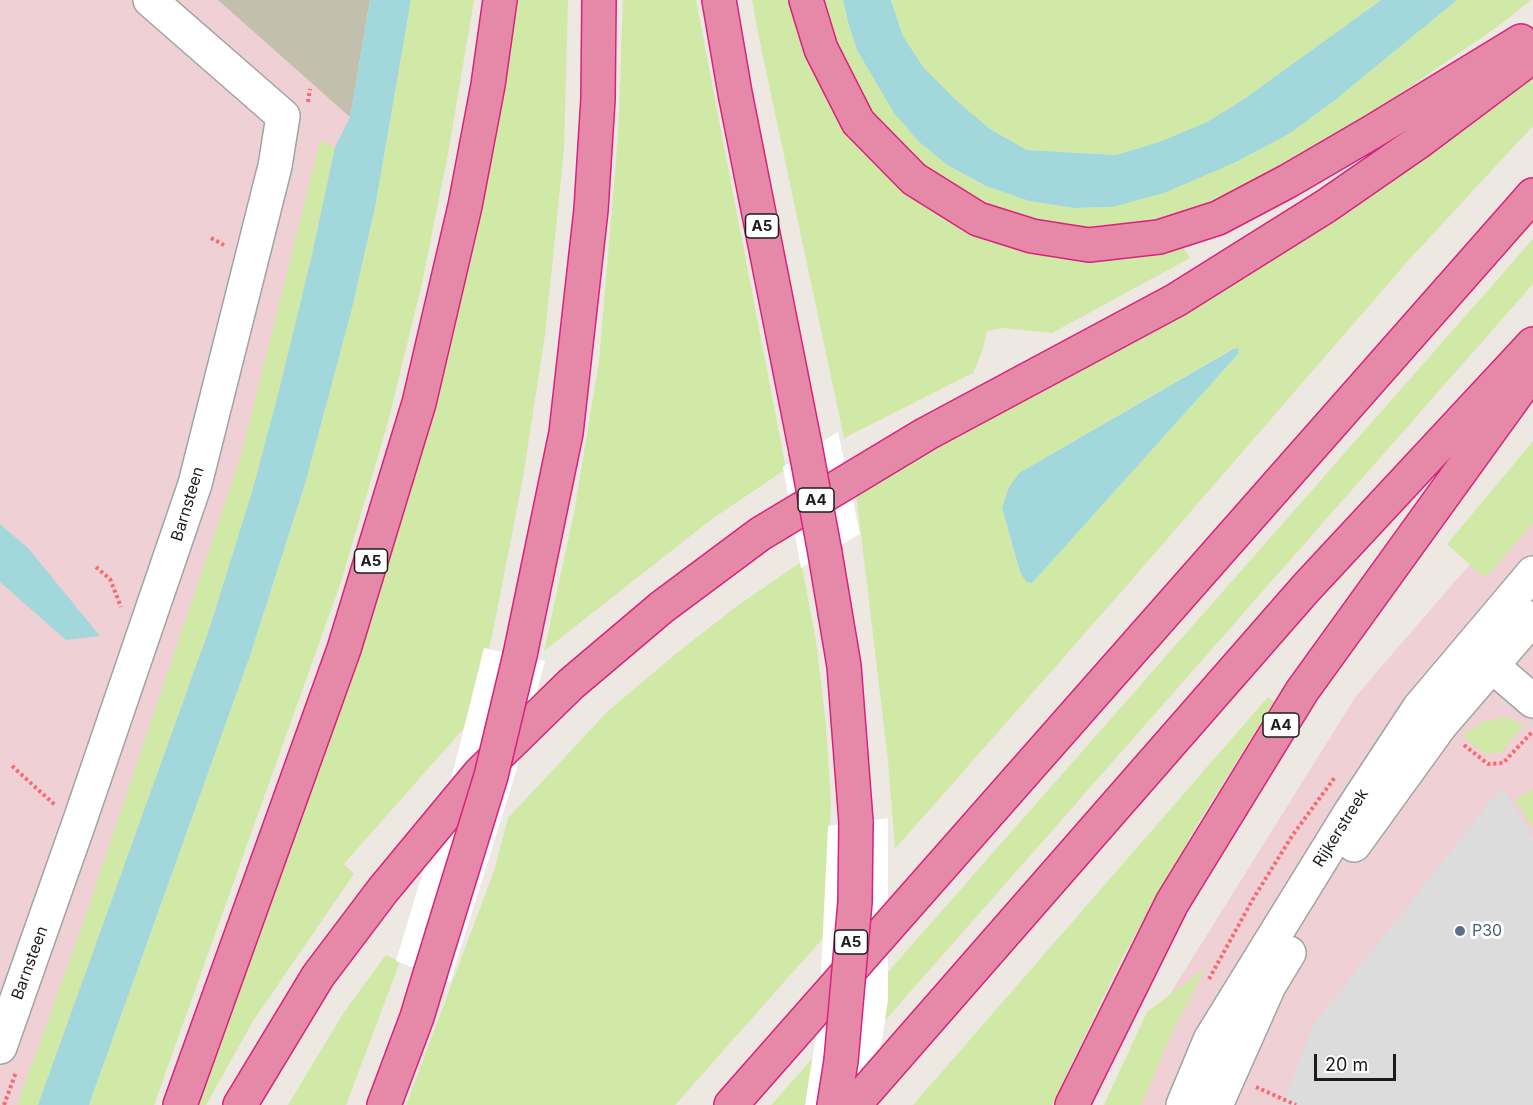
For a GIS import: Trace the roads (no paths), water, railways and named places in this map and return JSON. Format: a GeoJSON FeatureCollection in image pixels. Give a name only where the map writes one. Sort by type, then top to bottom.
{"type":"FeatureCollection","features":[{"type":"Feature","properties":{"kind":"highway","name":"A5"},"geometry":{"type":"LineString","coordinates":[[180,1105],[344,649],[419,403],[465,206],[488,85],[500,0]]}},
{"type":"Feature","properties":{"kind":"highway"},"geometry":{"type":"LineString","coordinates":[[384,1105],[417,1017],[491,776],[520,656],[566,433],[591,210],[598,99],[599,0]]}},
{"type":"Feature","properties":{"kind":"highway","name":"A5"},"geometry":{"type":"LineString","coordinates":[[719,0],[735,93],[806,451],[844,666],[856,822],[855,902],[840,1073],[834,1105]]}},
{"type":"Feature","properties":{"kind":"highway"},"geometry":{"type":"LineString","coordinates":[[806,0],[821,49],[858,122],[914,179],[978,219],[1032,236],[1089,245],[1159,237],[1218,218],[1288,181],[1372,132],[1533,34]]}},
{"type":"Feature","properties":{"kind":"highway","name":"A4"},"geometry":{"type":"LineString","coordinates":[[240,1105],[318,976],[383,890],[480,773],[571,684],[662,607],[770,528],[926,434],[1176,300],[1326,206],[1417,143],[1533,56]]}},
{"type":"Feature","properties":{"kind":"highway"},"geometry":{"type":"LineString","coordinates":[[731,1105],[1533,195]]}},
{"type":"Feature","properties":{"kind":"highway"},"geometry":{"type":"LineString","coordinates":[[854,1105],[1306,588],[1533,344]]}},
{"type":"Feature","properties":{"kind":"highway","name":"A4"},"geometry":{"type":"LineString","coordinates":[[1071,1105],[1172,903],[1302,691],[1533,371]]}},
{"type":"Feature","properties":{"kind":"street","name":"Barnsteen"},"geometry":{"type":"LineString","coordinates":[[0,1047],[195,484],[275,166],[283,116],[150,0]]}},
{"type":"Feature","properties":{"kind":"street","name":"Rijkerstreek"},"geometry":{"type":"LineString","coordinates":[[1216,1105],[1269,986],[1348,854],[1440,726],[1533,573]]}},
{"type":"Feature","properties":{"kind":"street","name":"Rijkerstreek"},"geometry":{"type":"LineString","coordinates":[[1183,1105],[1210,1040],[1350,813],[1419,708],[1481,656],[1533,618]]}},
{"type":"Feature","properties":{"kind":"street"},"geometry":{"type":"LineString","coordinates":[[1481,656],[1533,701]]}},
{"type":"Feature","properties":{"kind":"water"},"geometry":{"type":"Polygon","coordinates":[[[370,0],[411,0],[375,208],[352,309],[305,484],[250,656],[89,1105],[38,1105],[210,627],[252,492],[312,255],[335,147],[350,117],[370,0]]]}},
{"type":"Feature","properties":{"kind":"water"},"geometry":{"type":"Polygon","coordinates":[[[843,0],[891,0],[903,36],[924,68],[957,101],[990,129],[1027,150],[1116,155],[1159,142],[1207,122],[1244,99],[1381,0],[1457,0],[1334,101],[1289,134],[1236,162],[1164,193],[1112,207],[1074,208],[1029,201],[986,186],[947,165],[919,142],[894,113],[857,50],[843,0]]]}},
{"type":"Feature","properties":{"kind":"water"},"geometry":{"type":"Polygon","coordinates":[[[1238,348],[1239,353],[1043,571],[1032,583],[1026,582],[1020,572],[1002,508],[1009,487],[1019,473],[1238,348]]]}},
{"type":"Feature","properties":{"kind":"water"},"geometry":{"type":"Polygon","coordinates":[[[0,524],[28,548],[100,636],[66,640],[0,582],[0,524]]]}},
{"type":"Feature","properties":{"kind":"place","name":"P30"},"geometry":{"type":"Point","coordinates":[1460,931]}}]}
